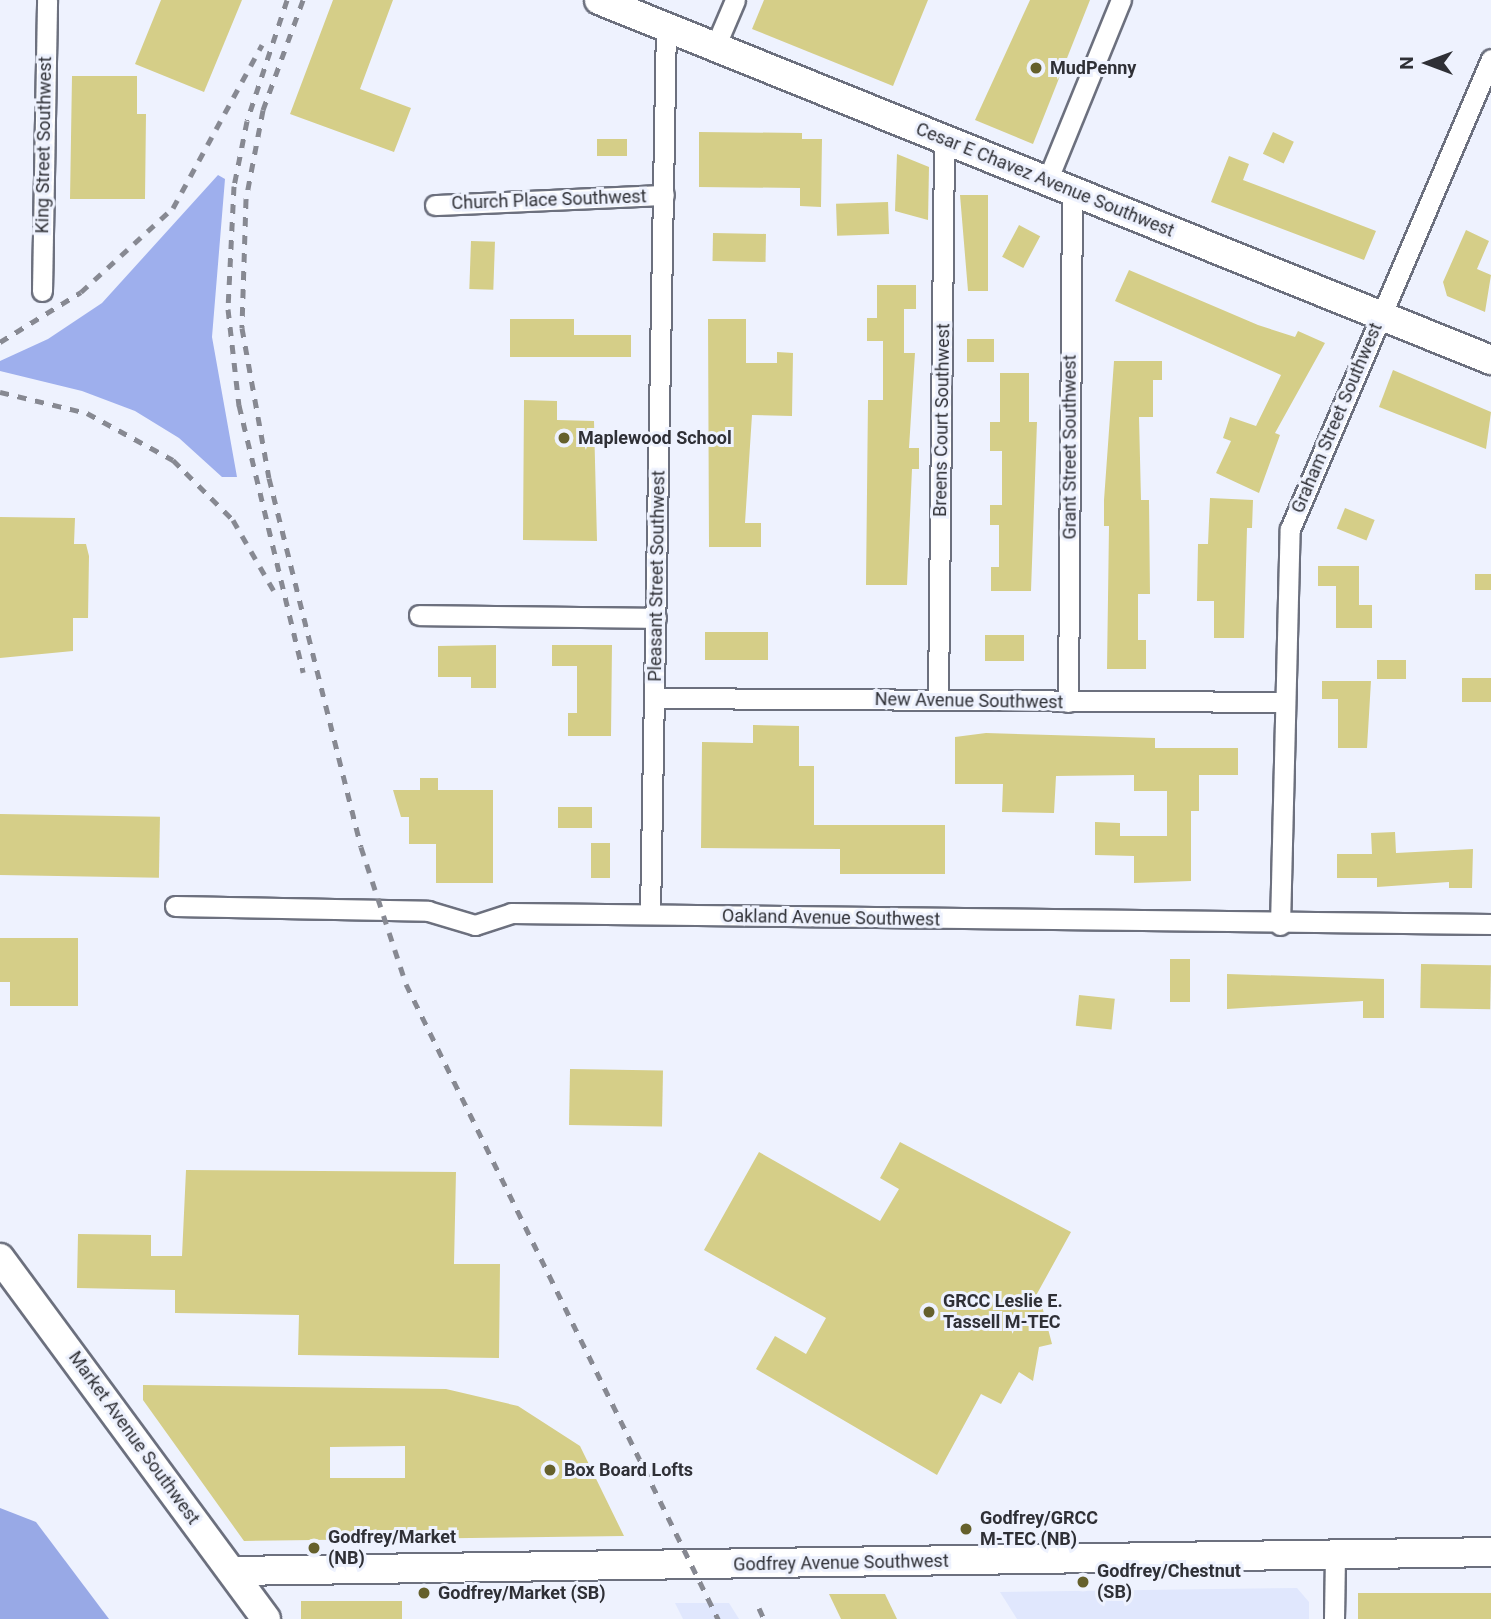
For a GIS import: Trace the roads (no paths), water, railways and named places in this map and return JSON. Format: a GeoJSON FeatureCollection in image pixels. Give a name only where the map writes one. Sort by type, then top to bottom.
{"type":"FeatureCollection","features":[{"type":"Feature","properties":{"kind":"main road","name":"Cesar E Chavez Avenue Southwest"},"geometry":{"type":"LineString","coordinates":[[599,0],[1491,360]]}},
{"type":"Feature","properties":{"kind":"main road","name":"Market Avenue Southwest"},"geometry":{"type":"LineString","coordinates":[[0,1258],[266,1619]]}},
{"type":"Feature","properties":{"kind":"main road","name":"Godfrey Avenue Southwest"},"geometry":{"type":"LineString","coordinates":[[232,1571],[1491,1552]]}},
{"type":"Feature","properties":{"kind":"street","name":"King Street Southwest"},"geometry":{"type":"LineString","coordinates":[[42,291],[47,0]]}},
{"type":"Feature","properties":{"kind":"street"},"geometry":{"type":"LineString","coordinates":[[715,47],[735,0]]}},
{"type":"Feature","properties":{"kind":"street","name":"Grant Street Southwest"},"geometry":{"type":"LineString","coordinates":[[1068,702],[1060,186],[1121,0]]}},
{"type":"Feature","properties":{"kind":"street","name":"Pleasant Street Southwest"},"geometry":{"type":"LineString","coordinates":[[650,915],[666,27]]}},
{"type":"Feature","properties":{"kind":"street","name":"Graham Street Southwest"},"geometry":{"type":"LineString","coordinates":[[1280,925],[1283,702],[1290,529],[1491,59]]}},
{"type":"Feature","properties":{"kind":"street","name":"Breens Court Southwest"},"geometry":{"type":"LineString","coordinates":[[938,699],[944,141]]}},
{"type":"Feature","properties":{"kind":"street","name":"Church Place Southwest"},"geometry":{"type":"LineString","coordinates":[[435,205],[664,195]]}},
{"type":"Feature","properties":{"kind":"street"},"geometry":{"type":"LineString","coordinates":[[419,615],[656,618]]}},
{"type":"Feature","properties":{"kind":"street","name":"New Avenue Southwest"},"geometry":{"type":"LineString","coordinates":[[654,698],[1283,702]]}},
{"type":"Feature","properties":{"kind":"street","name":"Oakland Avenue Southwest"},"geometry":{"type":"LineString","coordinates":[[175,906],[428,911],[475,925],[511,912],[1280,925],[1491,924]]}},
{"type":"Feature","properties":{"kind":"street"},"geometry":{"type":"LineString","coordinates":[[1334,1619],[1335,1556]]}},
{"type":"Feature","properties":{"kind":"railway"},"geometry":{"type":"LineString","coordinates":[[287,0],[247,121],[234,186],[228,309],[239,405],[303,672]]}},
{"type":"Feature","properties":{"kind":"railway"},"geometry":{"type":"LineString","coordinates":[[303,0],[263,110],[246,199],[242,328],[269,478],[361,847],[406,984],[718,1619]]}},
{"type":"Feature","properties":{"kind":"railway"},"geometry":{"type":"LineString","coordinates":[[0,342],[81,292],[173,208],[262,45]]}},
{"type":"Feature","properties":{"kind":"railway"},"geometry":{"type":"LineString","coordinates":[[0,392],[87,413],[173,460],[233,520],[278,598]]}},
{"type":"Feature","properties":{"kind":"railway"},"geometry":{"type":"LineString","coordinates":[[759,1608],[764,1619]]}},
{"type":"Feature","properties":{"kind":"place","name":"MudPenny"},"geometry":{"type":"Point","coordinates":[1036,68]}},
{"type":"Feature","properties":{"kind":"place","name":"Maplewood School"},"geometry":{"type":"Point","coordinates":[564,438]}},
{"type":"Feature","properties":{"kind":"place","name":"GRCC Leslie E. Tassell M-TEC"},"geometry":{"type":"Point","coordinates":[929,1312]}},
{"type":"Feature","properties":{"kind":"place","name":"Box Board Lofts"},"geometry":{"type":"Point","coordinates":[550,1470]}},
{"type":"Feature","properties":{"kind":"place","name":"Godfrey/GRCC M-TEC (NB)"},"geometry":{"type":"Point","coordinates":[966,1529]}},
{"type":"Feature","properties":{"kind":"place","name":"Godfrey/Market (NB)"},"geometry":{"type":"Point","coordinates":[314,1548]}},
{"type":"Feature","properties":{"kind":"place","name":"Godfrey/Chestnut (SB)"},"geometry":{"type":"Point","coordinates":[1083,1582]}},
{"type":"Feature","properties":{"kind":"place","name":"Godfrey/Market (SB)"},"geometry":{"type":"Point","coordinates":[424,1593]}}]}
